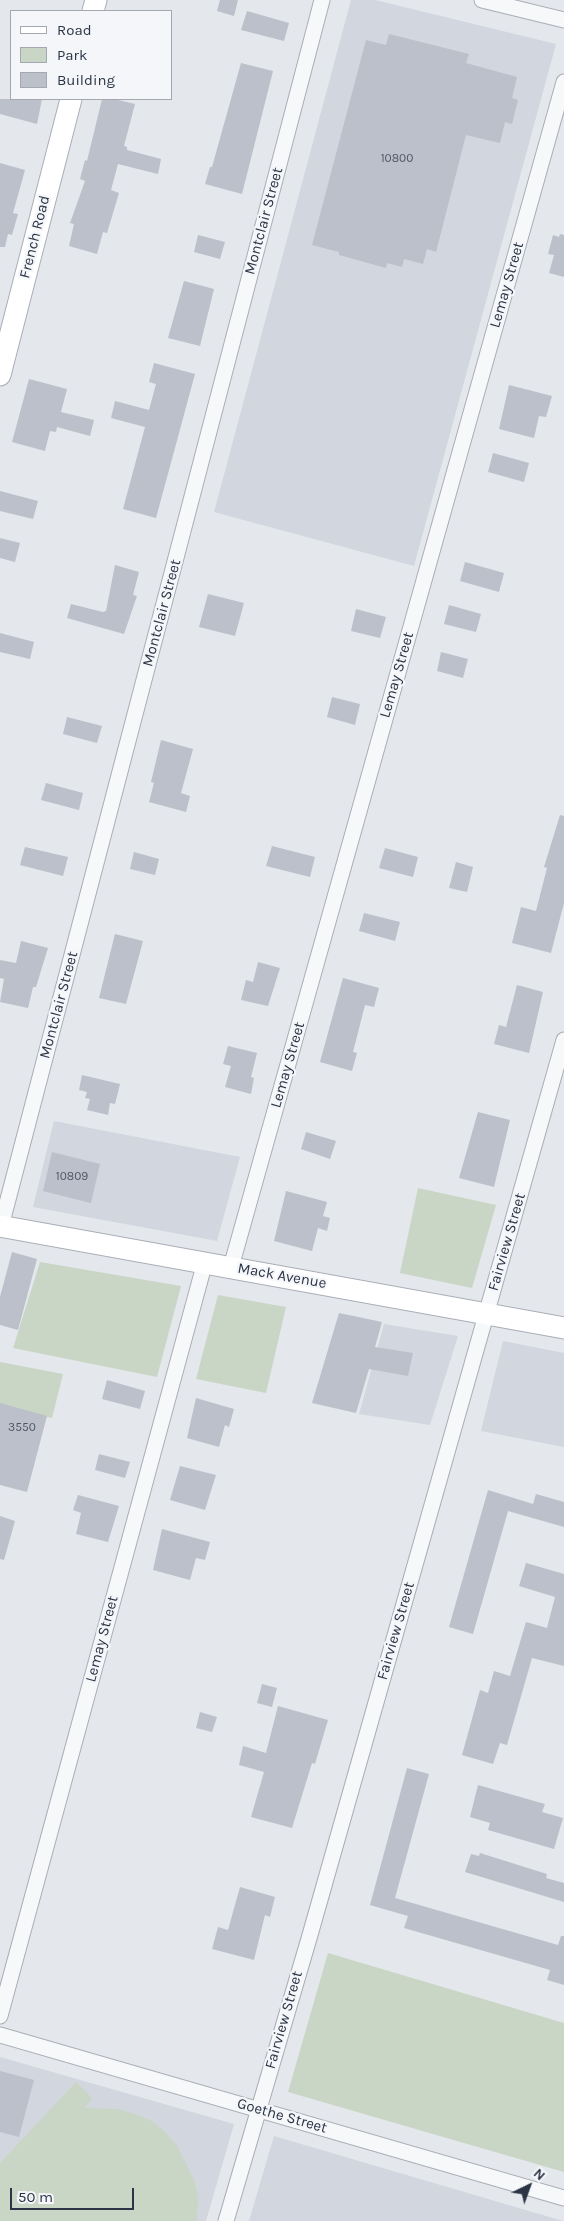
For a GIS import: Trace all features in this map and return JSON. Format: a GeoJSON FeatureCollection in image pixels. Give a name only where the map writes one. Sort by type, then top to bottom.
{"type":"FeatureCollection","features":[{"type":"Feature","properties":{"kind":"main road","name":"French Road"},"geometry":{"type":"LineString","coordinates":[[0,375],[71,100]]}},
{"type":"Feature","properties":{"kind":"main road","name":"Mack Avenue"},"geometry":{"type":"LineString","coordinates":[[1,1226],[564,1328]]}},
{"type":"Feature","properties":{"kind":"street","name":"Montclair Street"},"geometry":{"type":"LineString","coordinates":[[1,1226],[322,0]]}},
{"type":"Feature","properties":{"kind":"street"},"geometry":{"type":"LineString","coordinates":[[482,0],[564,20]]}},
{"type":"Feature","properties":{"kind":"street","name":"Lemay Street"},"geometry":{"type":"LineString","coordinates":[[231,1267],[564,82]]}},
{"type":"Feature","properties":{"kind":"street","name":"Fairview Street"},"geometry":{"type":"LineString","coordinates":[[226,2221],[564,1040]]}},
{"type":"Feature","properties":{"kind":"street","name":"Lemay Street"},"geometry":{"type":"LineString","coordinates":[[0,2016],[205,1262]]}},
{"type":"Feature","properties":{"kind":"street","name":"Goethe Street"},"geometry":{"type":"LineString","coordinates":[[0,2035],[564,2198]]}},
{"type":"Feature","properties":{"kind":"shaded area"},"geometry":{"type":"Polygon","coordinates":[[[351,0],[375,0],[556,44],[414,566],[214,512],[351,0]]]}},
{"type":"Feature","properties":{"kind":"shaded area"},"geometry":{"type":"Polygon","coordinates":[[[54,1121],[240,1157],[217,1241],[33,1207],[54,1121]]]}},
{"type":"Feature","properties":{"kind":"shaded area"},"geometry":{"type":"Polygon","coordinates":[[[384,1324],[458,1336],[430,1425],[359,1414],[384,1324]]]}},
{"type":"Feature","properties":{"kind":"shaded area"},"geometry":{"type":"Polygon","coordinates":[[[503,1341],[564,1353],[564,1447],[481,1431],[503,1341]]]}},
{"type":"Feature","properties":{"kind":"shaded area"},"geometry":{"type":"Polygon","coordinates":[[[0,2057],[234,2124],[206,2221],[0,2221],[0,2057]]]}},
{"type":"Feature","properties":{"kind":"shaded area"},"geometry":{"type":"Polygon","coordinates":[[[274,2136],[563,2221],[249,2221],[274,2136]]]}},
{"type":"Feature","properties":{"kind":"green space"},"geometry":{"type":"Polygon","coordinates":[[[418,1188],[496,1205],[472,1288],[400,1273],[418,1188]]]}},
{"type":"Feature","properties":{"kind":"green space"},"geometry":{"type":"Polygon","coordinates":[[[40,1262],[181,1286],[157,1377],[13,1348],[40,1262]]]}},
{"type":"Feature","properties":{"kind":"green space"},"geometry":{"type":"Polygon","coordinates":[[[218,1295],[286,1307],[266,1393],[196,1379],[218,1295]]]}},
{"type":"Feature","properties":{"kind":"green space"},"geometry":{"type":"Polygon","coordinates":[[[0,1362],[63,1374],[52,1418],[0,1404],[0,1362]]]}},
{"type":"Feature","properties":{"kind":"green space"},"geometry":{"type":"Polygon","coordinates":[[[328,1953],[564,2023],[564,2172],[288,2092],[328,1953]]]}},
{"type":"Feature","properties":{"kind":"green space"},"geometry":{"type":"Polygon","coordinates":[[[76,2082],[92,2098],[85,2108],[117,2109],[150,2120],[176,2144],[195,2182],[198,2198],[197,2221],[0,2221],[0,2163],[76,2082]]]}},
{"type":"Feature","properties":{"kind":"building"},"geometry":{"type":"Polygon","coordinates":[[[220,0],[238,0],[234,16],[217,11],[220,0]]]}},
{"type":"Feature","properties":{"kind":"building"},"geometry":{"type":"Polygon","coordinates":[[[247,11],[289,23],[284,41],[241,30],[247,11]]]}},
{"type":"Feature","properties":{"kind":"building"},"geometry":{"type":"Polygon","coordinates":[[[389,34],[469,54],[466,63],[517,77],[512,98],[518,100],[512,124],[505,122],[500,143],[466,135],[436,252],[427,249],[423,264],[404,259],[402,267],[387,263],[386,268],[339,255],[339,252],[312,245],[366,40],[386,45],[389,34]]]}},
{"type":"Feature","properties":{"kind":"building"},"geometry":{"type":"Polygon","coordinates":[[[241,63],[273,71],[242,194],[205,184],[210,167],[212,167],[241,63]]]}},
{"type":"Feature","properties":{"kind":"building"},"geometry":{"type":"Polygon","coordinates":[[[0,99],[42,100],[37,124],[0,114],[0,99]]]}},
{"type":"Feature","properties":{"kind":"building"},"geometry":{"type":"Polygon","coordinates":[[[102,100],[118,100],[135,104],[124,146],[127,147],[127,150],[161,159],[158,174],[118,164],[111,190],[119,193],[107,233],[103,232],[97,254],[69,246],[74,224],[70,223],[85,181],[80,179],[85,160],[87,161],[102,100]]]}},
{"type":"Feature","properties":{"kind":"building"},"geometry":{"type":"Polygon","coordinates":[[[0,163],[25,170],[13,213],[18,214],[12,235],[8,234],[5,247],[0,247],[0,163]]]}},
{"type":"Feature","properties":{"kind":"building"},"geometry":{"type":"Polygon","coordinates":[[[560,234],[564,235],[564,277],[549,273],[554,255],[548,254],[553,235],[559,237],[560,234]]]}},
{"type":"Feature","properties":{"kind":"building"},"geometry":{"type":"Polygon","coordinates":[[[198,235],[225,242],[220,259],[194,252],[198,235]]]}},
{"type":"Feature","properties":{"kind":"building"},"geometry":{"type":"Polygon","coordinates":[[[184,281],[214,289],[200,346],[168,338],[184,281]]]}},
{"type":"Feature","properties":{"kind":"building"},"geometry":{"type":"Polygon","coordinates":[[[154,363],[195,374],[156,518],[123,509],[145,427],[111,418],[115,401],[149,410],[156,384],[149,382],[154,363]]]}},
{"type":"Feature","properties":{"kind":"building"},"geometry":{"type":"Polygon","coordinates":[[[29,379],[67,389],[61,412],[94,420],[90,436],[57,427],[56,432],[50,431],[45,451],[12,442],[29,379]]]}},
{"type":"Feature","properties":{"kind":"building"},"geometry":{"type":"Polygon","coordinates":[[[509,385],[552,396],[546,417],[539,416],[534,438],[499,429],[509,385]]]}},
{"type":"Feature","properties":{"kind":"building"},"geometry":{"type":"Polygon","coordinates":[[[493,453],[529,463],[524,482],[488,472],[493,453]]]}},
{"type":"Feature","properties":{"kind":"building"},"geometry":{"type":"Polygon","coordinates":[[[0,491],[38,501],[33,519],[0,511],[0,491]]]}},
{"type":"Feature","properties":{"kind":"building"},"geometry":{"type":"Polygon","coordinates":[[[0,538],[20,543],[15,562],[0,558],[0,538]]]}},
{"type":"Feature","properties":{"kind":"building"},"geometry":{"type":"Polygon","coordinates":[[[465,562],[504,573],[499,592],[460,581],[465,562]]]}},
{"type":"Feature","properties":{"kind":"building"},"geometry":{"type":"Polygon","coordinates":[[[115,565],[139,572],[133,595],[137,596],[124,634],[67,618],[71,604],[103,612],[106,611],[115,565]]]}},
{"type":"Feature","properties":{"kind":"building"},"geometry":{"type":"Polygon","coordinates":[[[208,594],[244,603],[235,636],[199,627],[208,594]]]}},
{"type":"Feature","properties":{"kind":"building"},"geometry":{"type":"Polygon","coordinates":[[[449,605],[481,614],[476,632],[444,624],[449,605]]]}},
{"type":"Feature","properties":{"kind":"building"},"geometry":{"type":"Polygon","coordinates":[[[356,609],[386,617],[380,638],[351,631],[356,609]]]}},
{"type":"Feature","properties":{"kind":"building"},"geometry":{"type":"Polygon","coordinates":[[[0,633],[34,642],[30,659],[0,652],[0,633]]]}},
{"type":"Feature","properties":{"kind":"building"},"geometry":{"type":"Polygon","coordinates":[[[441,652],[468,659],[463,678],[437,671],[441,652]]]}},
{"type":"Feature","properties":{"kind":"building"},"geometry":{"type":"Polygon","coordinates":[[[332,697],[360,704],[355,725],[327,717],[332,697]]]}},
{"type":"Feature","properties":{"kind":"building"},"geometry":{"type":"Polygon","coordinates":[[[67,717],[102,726],[97,743],[63,734],[67,717]]]}},
{"type":"Feature","properties":{"kind":"building"},"geometry":{"type":"Polygon","coordinates":[[[161,740],[193,749],[181,793],[190,796],[186,812],[149,802],[154,783],[151,782],[161,740]]]}},
{"type":"Feature","properties":{"kind":"building"},"geometry":{"type":"Polygon","coordinates":[[[46,783],[83,793],[79,810],[41,800],[46,783]]]}},
{"type":"Feature","properties":{"kind":"building"},"geometry":{"type":"Polygon","coordinates":[[[560,815],[564,816],[564,903],[551,953],[512,943],[521,907],[536,911],[547,868],[544,867],[560,815]]]}},
{"type":"Feature","properties":{"kind":"building"},"geometry":{"type":"Polygon","coordinates":[[[272,846],[315,857],[310,877],[266,866],[272,846]]]}},
{"type":"Feature","properties":{"kind":"building"},"geometry":{"type":"Polygon","coordinates":[[[25,847],[68,857],[63,876],[20,865],[25,847]]]}},
{"type":"Feature","properties":{"kind":"building"},"geometry":{"type":"Polygon","coordinates":[[[385,848],[418,857],[413,877],[379,868],[385,848]]]}},
{"type":"Feature","properties":{"kind":"building"},"geometry":{"type":"Polygon","coordinates":[[[134,852],[159,859],[155,875],[130,869],[134,852]]]}},
{"type":"Feature","properties":{"kind":"building"},"geometry":{"type":"Polygon","coordinates":[[[456,862],[473,867],[467,892],[449,888],[456,862]]]}},
{"type":"Feature","properties":{"kind":"building"},"geometry":{"type":"Polygon","coordinates":[[[364,913],[400,922],[395,941],[359,931],[364,913]]]}},
{"type":"Feature","properties":{"kind":"building"},"geometry":{"type":"Polygon","coordinates":[[[115,934],[143,941],[126,1004],[99,998],[115,934]]]}},
{"type":"Feature","properties":{"kind":"building"},"geometry":{"type":"Polygon","coordinates":[[[21,941],[48,948],[36,987],[33,987],[28,1008],[0,1002],[4,979],[0,978],[0,960],[16,963],[21,941]]]}},
{"type":"Feature","properties":{"kind":"building"},"geometry":{"type":"Polygon","coordinates":[[[258,962],[280,968],[268,1006],[241,1000],[246,980],[253,982],[258,962]]]}},
{"type":"Feature","properties":{"kind":"building"},"geometry":{"type":"Polygon","coordinates":[[[343,978],[379,988],[374,1007],[365,1005],[353,1052],[357,1053],[352,1071],[320,1062],[343,978]]]}},
{"type":"Feature","properties":{"kind":"building"},"geometry":{"type":"Polygon","coordinates":[[[517,985],[543,992],[529,1053],[494,1044],[499,1025],[506,1027],[517,985]]]}},
{"type":"Feature","properties":{"kind":"building"},"geometry":{"type":"Polygon","coordinates":[[[228,1046],[257,1053],[251,1077],[254,1078],[251,1094],[225,1087],[231,1066],[223,1064],[228,1046]]]}},
{"type":"Feature","properties":{"kind":"building"},"geometry":{"type":"Polygon","coordinates":[[[82,1075],[120,1084],[115,1104],[110,1103],[108,1115],[87,1110],[90,1099],[85,1098],[87,1092],[79,1090],[82,1075]]]}},
{"type":"Feature","properties":{"kind":"building"},"geometry":{"type":"Polygon","coordinates":[[[478,1112],[510,1120],[494,1187],[459,1178],[478,1112]]]}},
{"type":"Feature","properties":{"kind":"building"},"geometry":{"type":"Polygon","coordinates":[[[306,1132],[336,1141],[330,1159],[301,1149],[306,1132]]]}},
{"type":"Feature","properties":{"kind":"building"},"geometry":{"type":"Polygon","coordinates":[[[52,1152],[100,1164],[91,1203],[43,1191],[52,1152]]]}},
{"type":"Feature","properties":{"kind":"building"},"geometry":{"type":"Polygon","coordinates":[[[286,1191],[327,1202],[323,1216],[330,1218],[327,1231],[318,1228],[312,1251],[274,1241],[286,1191]]]}},
{"type":"Feature","properties":{"kind":"building"},"geometry":{"type":"Polygon","coordinates":[[[12,1252],[37,1259],[18,1330],[0,1325],[0,1297],[12,1252]]]}},
{"type":"Feature","properties":{"kind":"building"},"geometry":{"type":"Polygon","coordinates":[[[339,1313],[382,1322],[375,1347],[413,1353],[408,1376],[369,1369],[356,1413],[312,1403],[339,1313]]]}},
{"type":"Feature","properties":{"kind":"building"},"geometry":{"type":"Polygon","coordinates":[[[107,1380],[145,1391],[140,1409],[102,1399],[107,1380]]]}},
{"type":"Feature","properties":{"kind":"building"},"geometry":{"type":"Polygon","coordinates":[[[196,1398],[234,1409],[229,1427],[225,1425],[219,1447],[187,1438],[196,1398]]]}},
{"type":"Feature","properties":{"kind":"building"},"geometry":{"type":"Polygon","coordinates":[[[0,1403],[47,1416],[27,1492],[0,1485],[0,1403]]]}},
{"type":"Feature","properties":{"kind":"building"},"geometry":{"type":"Polygon","coordinates":[[[99,1454],[130,1462],[125,1478],[95,1470],[99,1454]]]}},
{"type":"Feature","properties":{"kind":"building"},"geometry":{"type":"Polygon","coordinates":[[[180,1466],[216,1475],[205,1510],[170,1500],[180,1466]]]}},
{"type":"Feature","properties":{"kind":"building"},"geometry":{"type":"Polygon","coordinates":[[[488,1490],[533,1504],[536,1494],[564,1502],[564,1527],[508,1511],[473,1634],[449,1627],[488,1490]]]}},
{"type":"Feature","properties":{"kind":"building"},"geometry":{"type":"Polygon","coordinates":[[[78,1495],[119,1506],[108,1542],[76,1534],[81,1513],[73,1510],[78,1495]]]}},
{"type":"Feature","properties":{"kind":"building"},"geometry":{"type":"Polygon","coordinates":[[[0,1516],[15,1521],[4,1560],[0,1559],[0,1516]]]}},
{"type":"Feature","properties":{"kind":"building"},"geometry":{"type":"Polygon","coordinates":[[[162,1529],[210,1542],[205,1560],[196,1558],[190,1580],[153,1570],[162,1529]]]}},
{"type":"Feature","properties":{"kind":"building"},"geometry":{"type":"Polygon","coordinates":[[[526,1563],[564,1574],[564,1666],[532,1658],[507,1745],[500,1743],[493,1764],[462,1755],[480,1690],[488,1693],[494,1671],[510,1676],[526,1622],[547,1628],[555,1597],[519,1586],[526,1563]]]}},
{"type":"Feature","properties":{"kind":"building"},"geometry":{"type":"Polygon","coordinates":[[[262,1684],[277,1688],[272,1707],[257,1703],[262,1684]]]}},
{"type":"Feature","properties":{"kind":"building"},"geometry":{"type":"Polygon","coordinates":[[[278,1706],[328,1720],[315,1764],[312,1763],[292,1828],[251,1817],[264,1772],[239,1765],[243,1746],[266,1753],[278,1706]]]}},
{"type":"Feature","properties":{"kind":"building"},"geometry":{"type":"Polygon","coordinates":[[[200,1712],[217,1717],[212,1732],[196,1728],[200,1712]]]}},
{"type":"Feature","properties":{"kind":"building"},"geometry":{"type":"Polygon","coordinates":[[[407,1768],[429,1774],[395,1898],[558,1945],[561,1936],[564,1936],[564,1985],[547,1980],[550,1970],[404,1928],[408,1916],[370,1905],[407,1768]]]}},
{"type":"Feature","properties":{"kind":"building"},"geometry":{"type":"Polygon","coordinates":[[[478,1785],[545,1804],[542,1812],[563,1818],[554,1849],[488,1830],[490,1823],[470,1817],[478,1785]]]}},
{"type":"Feature","properties":{"kind":"building"},"geometry":{"type":"Polygon","coordinates":[[[480,1853],[547,1874],[546,1878],[564,1883],[564,1902],[465,1872],[471,1854],[479,1856],[480,1853]]]}},
{"type":"Feature","properties":{"kind":"building"},"geometry":{"type":"Polygon","coordinates":[[[240,1887],[275,1897],[270,1917],[265,1915],[254,1960],[212,1949],[218,1927],[228,1930],[240,1887]]]}},
{"type":"Feature","properties":{"kind":"building"},"geometry":{"type":"Polygon","coordinates":[[[0,2071],[34,2080],[19,2137],[0,2132],[0,2071]]]}}]}
